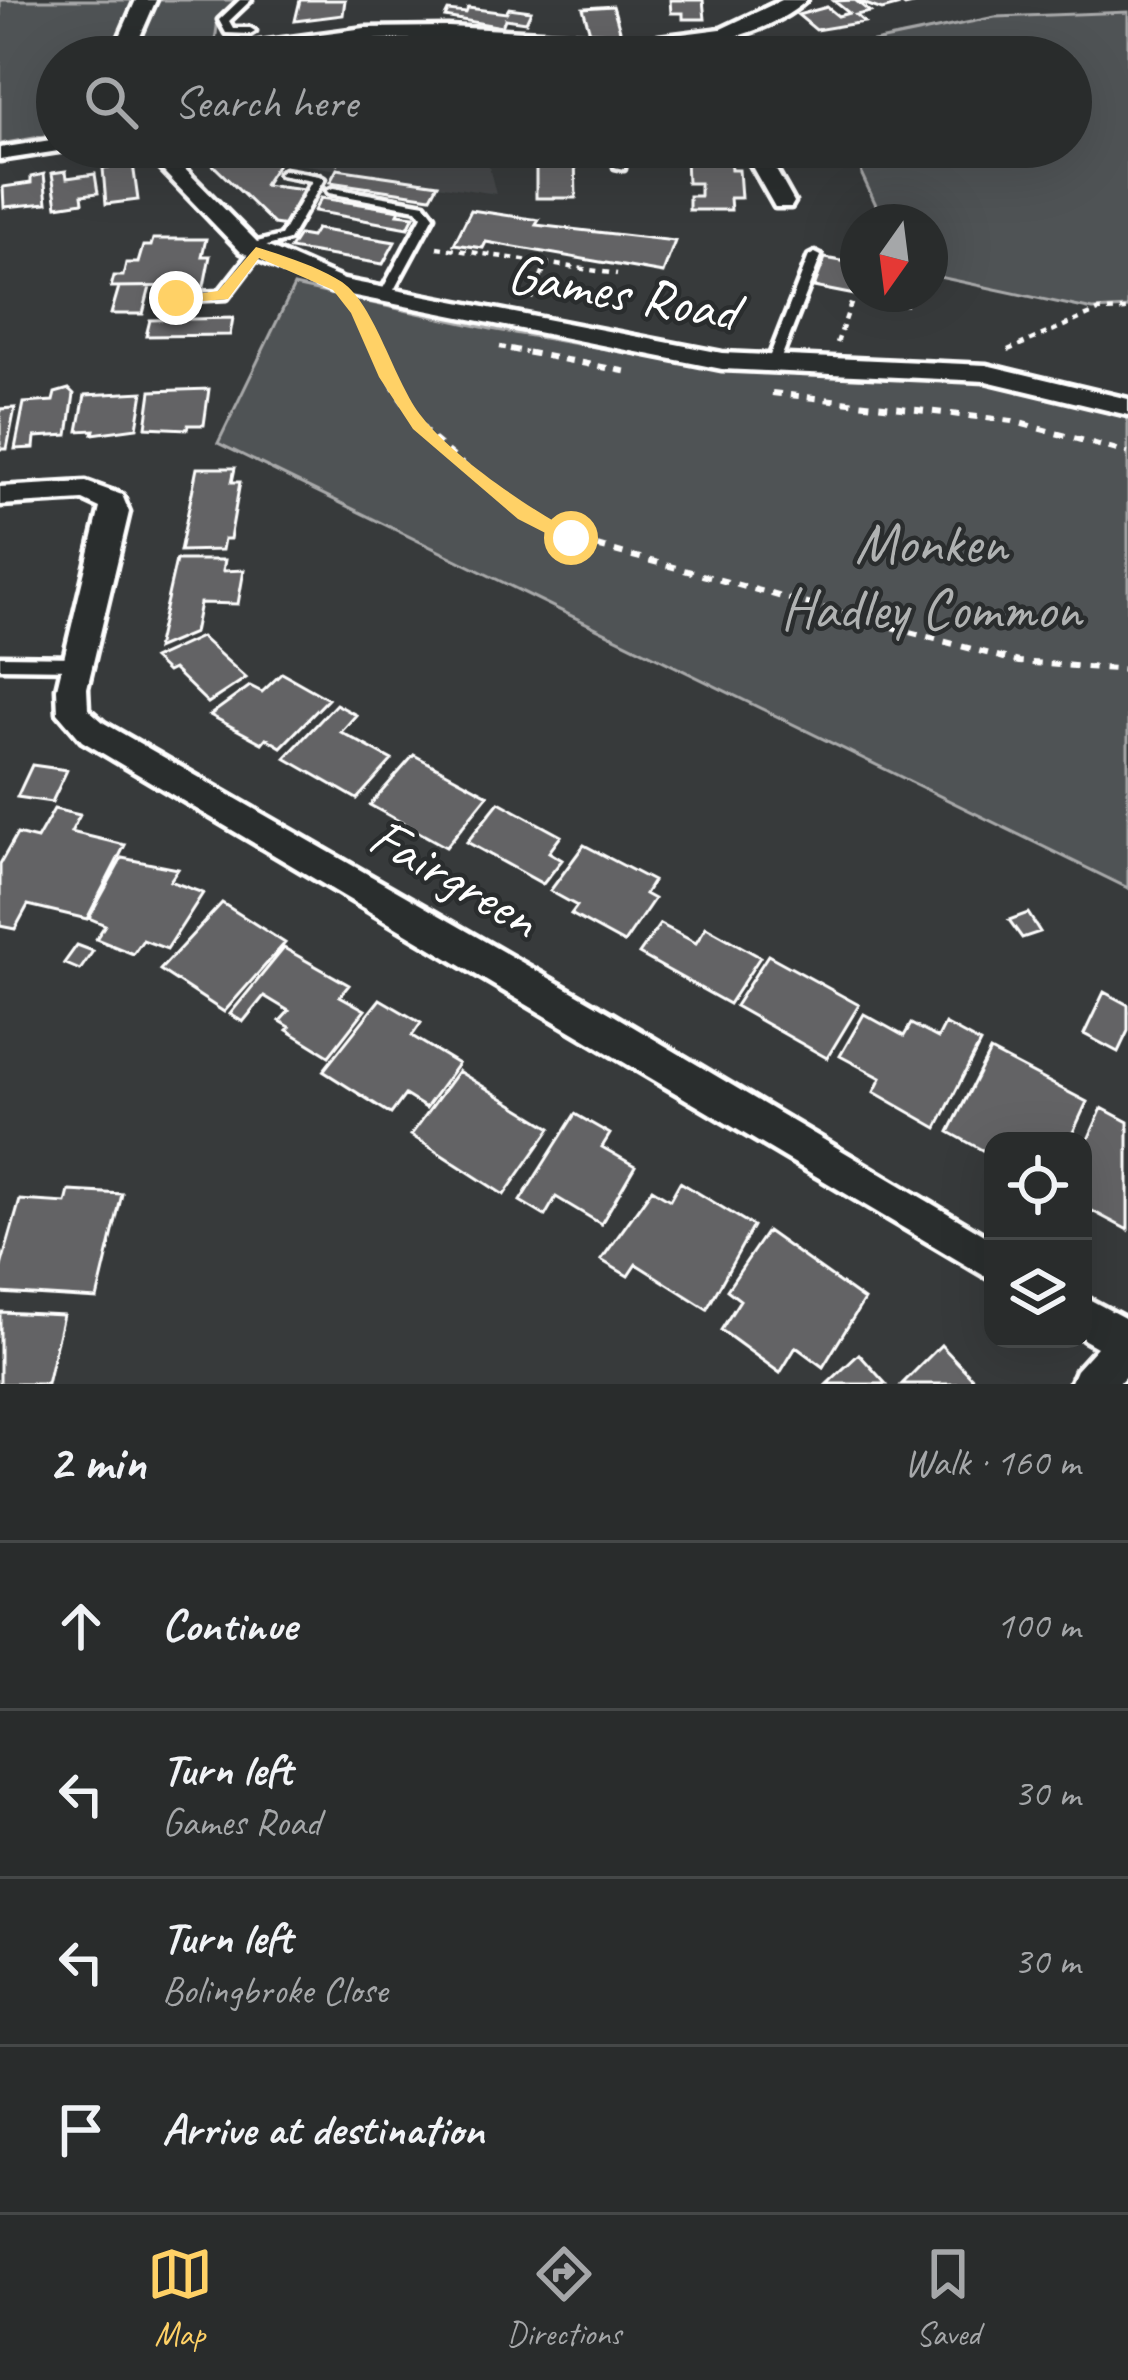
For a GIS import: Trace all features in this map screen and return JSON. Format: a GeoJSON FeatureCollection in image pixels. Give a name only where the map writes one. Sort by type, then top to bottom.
{"type":"FeatureCollection","features":[{"type":"Feature","properties":{"kind":"street"},"geometry":{"type":"LineString","coordinates":[[130,36],[146,0]]}},
{"type":"Feature","properties":{"kind":"street"},"geometry":{"type":"LineString","coordinates":[[711,36],[726,34],[797,0]]}},
{"type":"Feature","properties":{"kind":"street"},"geometry":{"type":"LineString","coordinates":[[447,36],[448,32]]}},
{"type":"Feature","properties":{"kind":"street"},"geometry":{"type":"LineString","coordinates":[[329,36],[448,32],[516,36]]}},
{"type":"Feature","properties":{"kind":"street"},"geometry":{"type":"LineString","coordinates":[[0,154],[36,148]]}},
{"type":"Feature","properties":{"kind":"street","name":"Games Road"},"geometry":{"type":"LineString","coordinates":[[172,168],[252,249],[338,286],[722,361],[986,374],[1128,407]]}},
{"type":"Feature","properties":{"kind":"street"},"geometry":{"type":"LineString","coordinates":[[763,168],[782,202]]}},
{"type":"Feature","properties":{"kind":"street","name":"Fairgreen"},"geometry":{"type":"LineString","coordinates":[[0,496],[86,491],[103,496],[115,512],[77,663],[73,712],[93,733],[598,1024],[984,1257]]}},
{"type":"Feature","properties":{"kind":"street"},"geometry":{"type":"LineString","coordinates":[[1090,1384],[1128,1343],[1092,1321]]}},
{"type":"Feature","properties":{"kind":"lane"},"geometry":{"type":"LineString","coordinates":[[246,0],[224,20],[229,32],[250,31]]}},
{"type":"Feature","properties":{"kind":"lane"},"geometry":{"type":"LineString","coordinates":[[176,298],[223,295],[252,249],[285,238],[320,179],[284,173]]}},
{"type":"Feature","properties":{"kind":"lane"},"geometry":{"type":"LineString","coordinates":[[333,191],[421,206],[428,216],[386,296]]}},
{"type":"Feature","properties":{"kind":"lane"},"geometry":{"type":"LineString","coordinates":[[773,363],[814,256]]}},
{"type":"Feature","properties":{"kind":"lane"},"geometry":{"type":"LineString","coordinates":[[0,662],[77,663]]}},
{"type":"Feature","properties":{"kind":"path"},"geometry":{"type":"LineString","coordinates":[[412,243],[617,274]]}},
{"type":"Feature","properties":{"kind":"path"},"geometry":{"type":"LineString","coordinates":[[520,323],[547,263]]}},
{"type":"Feature","properties":{"kind":"path"},"geometry":{"type":"LineString","coordinates":[[338,286],[358,311],[387,377],[418,425],[524,514],[571,538],[1019,662],[1128,670]]}},
{"type":"Feature","properties":{"kind":"path"},"geometry":{"type":"LineString","coordinates":[[986,374],[1006,350],[1098,311],[1128,310]]}},
{"type":"Feature","properties":{"kind":"path"},"geometry":{"type":"LineString","coordinates":[[829,366],[848,312]]}},
{"type":"Feature","properties":{"kind":"shaded area"},"geometry":{"type":"Polygon","coordinates":[[[325,168],[489,168],[496,194],[325,168]]]}},
{"type":"Feature","properties":{"kind":"green space"},"geometry":{"type":"Polygon","coordinates":[[[0,0],[135,0],[119,36],[36,36],[36,138],[0,144],[0,0]]]}},
{"type":"Feature","properties":{"kind":"green space"},"geometry":{"type":"Polygon","coordinates":[[[156,0],[236,0],[218,19],[216,36],[140,36],[156,0]]]}},
{"type":"Feature","properties":{"kind":"green space"},"geometry":{"type":"Polygon","coordinates":[[[1128,12],[1128,308],[1093,310],[948,279],[948,204],[876,204],[861,168],[1092,168],[1092,36],[903,36],[995,17],[1128,12]]]}},
{"type":"Feature","properties":{"kind":"green space","name":"Monken Hadley Common"},"geometry":{"type":"Polygon","coordinates":[[[294,286],[491,329],[721,369],[996,382],[1128,415],[1128,888],[218,443],[294,286]]]}},
{"type":"Feature","properties":{"kind":"building"},"geometry":{"type":"Polygon","coordinates":[[[300,0],[345,0],[343,15],[295,21],[300,0]]]}},
{"type":"Feature","properties":{"kind":"building"},"geometry":{"type":"Polygon","coordinates":[[[670,0],[703,0],[705,19],[683,19],[683,13],[671,13],[670,0]]]}},
{"type":"Feature","properties":{"kind":"building"},"geometry":{"type":"Polygon","coordinates":[[[855,0],[870,12],[856,15],[864,22],[816,30],[798,15],[827,7],[838,16],[849,13],[834,1],[855,0]]]}},
{"type":"Feature","properties":{"kind":"building"},"geometry":{"type":"Polygon","coordinates":[[[930,0],[905,6],[891,2],[897,6],[882,10],[857,1],[930,0]]]}},
{"type":"Feature","properties":{"kind":"building"},"geometry":{"type":"Polygon","coordinates":[[[613,6],[621,34],[591,36],[583,8],[613,6]]]}},
{"type":"Feature","properties":{"kind":"building"},"geometry":{"type":"Polygon","coordinates":[[[468,8],[531,11],[526,22],[505,19],[502,27],[445,17],[448,11],[466,13],[468,8]]]}},
{"type":"Feature","properties":{"kind":"building"},"geometry":{"type":"Polygon","coordinates":[[[103,168],[134,168],[138,200],[106,204],[103,168]]]}},
{"type":"Feature","properties":{"kind":"building"},"geometry":{"type":"Polygon","coordinates":[[[216,168],[275,168],[264,185],[304,190],[287,226],[274,224],[216,168]]]}},
{"type":"Feature","properties":{"kind":"building"},"geometry":{"type":"Polygon","coordinates":[[[536,168],[575,168],[576,198],[536,198],[536,168]]]}},
{"type":"Feature","properties":{"kind":"building"},"geometry":{"type":"Polygon","coordinates":[[[686,168],[739,170],[741,198],[730,198],[731,210],[689,210],[689,196],[700,196],[700,183],[687,183],[686,168]]]}},
{"type":"Feature","properties":{"kind":"building"},"geometry":{"type":"Polygon","coordinates":[[[337,169],[438,184],[431,197],[330,182],[337,169]]]}},
{"type":"Feature","properties":{"kind":"building"},"geometry":{"type":"Polygon","coordinates":[[[66,171],[67,178],[95,174],[98,193],[82,195],[83,202],[57,206],[52,173],[66,171]]]}},
{"type":"Feature","properties":{"kind":"building"},"geometry":{"type":"Polygon","coordinates":[[[44,174],[47,203],[4,207],[3,187],[31,183],[31,177],[44,174]]]}},
{"type":"Feature","properties":{"kind":"building"},"geometry":{"type":"Polygon","coordinates":[[[321,198],[414,216],[408,228],[314,211],[321,198]]]}},
{"type":"Feature","properties":{"kind":"building"},"geometry":{"type":"Polygon","coordinates":[[[471,210],[539,220],[536,225],[675,241],[663,273],[486,242],[483,248],[454,244],[471,210]]]}},
{"type":"Feature","properties":{"kind":"building"},"geometry":{"type":"Polygon","coordinates":[[[316,229],[395,242],[383,264],[290,249],[299,235],[311,237],[316,229]]]}},
{"type":"Feature","properties":{"kind":"building"},"geometry":{"type":"Polygon","coordinates":[[[153,239],[206,239],[202,256],[210,256],[204,286],[111,287],[114,276],[123,276],[126,263],[138,263],[143,246],[151,246],[153,239]]]}},
{"type":"Feature","properties":{"kind":"building"},"geometry":{"type":"Polygon","coordinates":[[[825,258],[840,261],[840,292],[814,287],[825,258]]]}},
{"type":"Feature","properties":{"kind":"building"},"geometry":{"type":"Polygon","coordinates":[[[119,287],[150,287],[143,314],[111,314],[119,287]]]}},
{"type":"Feature","properties":{"kind":"building"},"geometry":{"type":"Polygon","coordinates":[[[233,318],[230,335],[146,336],[150,320],[233,318]]]}},
{"type":"Feature","properties":{"kind":"building"},"geometry":{"type":"Polygon","coordinates":[[[69,389],[74,394],[68,435],[35,437],[34,448],[15,449],[24,403],[53,401],[55,393],[69,389]]]}},
{"type":"Feature","properties":{"kind":"building"},"geometry":{"type":"Polygon","coordinates":[[[209,389],[204,425],[146,427],[151,391],[209,389]]]}},
{"type":"Feature","properties":{"kind":"building"},"geometry":{"type":"Polygon","coordinates":[[[143,392],[137,428],[93,434],[94,430],[78,431],[85,395],[143,392]]]}},
{"type":"Feature","properties":{"kind":"building"},"geometry":{"type":"Polygon","coordinates":[[[15,408],[7,449],[0,449],[0,409],[15,408]]]}},
{"type":"Feature","properties":{"kind":"building"},"geometry":{"type":"Polygon","coordinates":[[[197,468],[235,468],[232,482],[240,482],[230,539],[224,539],[222,550],[180,551],[197,468]]]}},
{"type":"Feature","properties":{"kind":"building"},"geometry":{"type":"Polygon","coordinates":[[[176,560],[225,560],[223,571],[244,570],[238,604],[200,603],[194,633],[156,649],[176,560]]]}},
{"type":"Feature","properties":{"kind":"building"},"geometry":{"type":"Polygon","coordinates":[[[201,637],[246,678],[208,703],[173,669],[167,672],[153,659],[201,637]]]}},
{"type":"Feature","properties":{"kind":"building"},"geometry":{"type":"Polygon","coordinates":[[[282,673],[328,699],[281,747],[266,738],[262,743],[210,715],[250,686],[262,692],[282,673]]]}},
{"type":"Feature","properties":{"kind":"building"},"geometry":{"type":"Polygon","coordinates":[[[336,704],[356,715],[341,732],[392,760],[357,799],[285,758],[336,704]]]}},
{"type":"Feature","properties":{"kind":"building"},"geometry":{"type":"Polygon","coordinates":[[[414,755],[488,795],[446,847],[370,805],[414,755]]]}},
{"type":"Feature","properties":{"kind":"building"},"geometry":{"type":"Polygon","coordinates":[[[32,765],[67,770],[52,802],[17,797],[32,765]]]}},
{"type":"Feature","properties":{"kind":"building"},"geometry":{"type":"Polygon","coordinates":[[[499,802],[561,836],[549,852],[562,860],[543,884],[467,842],[499,802]]]}},
{"type":"Feature","properties":{"kind":"building"},"geometry":{"type":"Polygon","coordinates":[[[54,809],[80,815],[71,832],[125,845],[87,919],[28,905],[15,929],[0,926],[0,864],[17,834],[37,839],[54,809]]]}},
{"type":"Feature","properties":{"kind":"building"},"geometry":{"type":"Polygon","coordinates":[[[584,845],[653,881],[645,894],[654,899],[624,943],[571,914],[577,906],[550,891],[584,845]]]}},
{"type":"Feature","properties":{"kind":"building"},"geometry":{"type":"Polygon","coordinates":[[[122,858],[178,869],[170,881],[203,893],[167,949],[143,940],[133,954],[96,939],[105,925],[89,918],[122,858]]]}},
{"type":"Feature","properties":{"kind":"building"},"geometry":{"type":"Polygon","coordinates":[[[222,903],[285,943],[224,1012],[160,970],[222,903]]]}},
{"type":"Feature","properties":{"kind":"building"},"geometry":{"type":"Polygon","coordinates":[[[1028,913],[1040,932],[1022,938],[1009,920],[1028,913]]]}},
{"type":"Feature","properties":{"kind":"building"},"geometry":{"type":"Polygon","coordinates":[[[660,924],[696,943],[706,927],[760,957],[729,1004],[639,954],[660,924]]]}},
{"type":"Feature","properties":{"kind":"building"},"geometry":{"type":"Polygon","coordinates":[[[77,945],[93,951],[80,970],[64,963],[77,945]]]}},
{"type":"Feature","properties":{"kind":"building"},"geometry":{"type":"Polygon","coordinates":[[[284,948],[349,985],[340,996],[365,1010],[329,1056],[287,1030],[290,1027],[280,1021],[289,1011],[264,996],[243,1022],[230,1014],[284,948]]]}},
{"type":"Feature","properties":{"kind":"building"},"geometry":{"type":"Polygon","coordinates":[[[768,955],[859,1005],[827,1058],[735,1006],[768,955]]]}},
{"type":"Feature","properties":{"kind":"building"},"geometry":{"type":"Polygon","coordinates":[[[1104,992],[1128,1005],[1128,1031],[1118,1052],[1084,1034],[1104,992]]]}},
{"type":"Feature","properties":{"kind":"building"},"geometry":{"type":"Polygon","coordinates":[[[380,999],[421,1023],[412,1036],[458,1064],[426,1108],[405,1095],[391,1114],[323,1071],[380,999]]]}},
{"type":"Feature","properties":{"kind":"building"},"geometry":{"type":"Polygon","coordinates":[[[864,1014],[904,1036],[911,1024],[938,1038],[945,1024],[980,1043],[937,1128],[874,1092],[881,1078],[840,1056],[864,1014]]]}},
{"type":"Feature","properties":{"kind":"building"},"geometry":{"type":"Polygon","coordinates":[[[990,1051],[1087,1102],[1073,1132],[984,1132],[984,1151],[949,1132],[990,1051]]]}},
{"type":"Feature","properties":{"kind":"building"},"geometry":{"type":"Polygon","coordinates":[[[458,1071],[551,1128],[504,1195],[411,1135],[458,1071]]]}},
{"type":"Feature","properties":{"kind":"building"},"geometry":{"type":"Polygon","coordinates":[[[1102,1108],[1128,1122],[1128,1230],[1092,1211],[1091,1132],[1102,1108]]]}},
{"type":"Feature","properties":{"kind":"building"},"geometry":{"type":"Polygon","coordinates":[[[575,1114],[610,1134],[602,1147],[635,1166],[601,1224],[556,1197],[545,1216],[520,1201],[575,1114]]]}},
{"type":"Feature","properties":{"kind":"building"},"geometry":{"type":"Polygon","coordinates":[[[680,1182],[753,1226],[707,1309],[636,1264],[628,1276],[601,1260],[652,1189],[670,1200],[680,1182]]]}},
{"type":"Feature","properties":{"kind":"building"},"geometry":{"type":"Polygon","coordinates":[[[69,1191],[122,1194],[97,1299],[0,1293],[0,1270],[20,1200],[66,1203],[69,1191]]]}},
{"type":"Feature","properties":{"kind":"building"},"geometry":{"type":"Polygon","coordinates":[[[767,1231],[864,1300],[823,1367],[796,1347],[780,1373],[721,1330],[740,1300],[727,1290],[767,1231]]]}},
{"type":"Feature","properties":{"kind":"building"},"geometry":{"type":"Polygon","coordinates":[[[0,1312],[63,1315],[47,1384],[0,1384],[0,1312]]]}},
{"type":"Feature","properties":{"kind":"building"},"geometry":{"type":"Polygon","coordinates":[[[941,1345],[978,1384],[902,1384],[941,1345]]]}},
{"type":"Feature","properties":{"kind":"building"},"geometry":{"type":"Polygon","coordinates":[[[859,1354],[886,1384],[827,1384],[859,1354]]]}},
{"type":"Feature","properties":{"kind":"route"},"geometry":{"type":"LineString","coordinates":[[176,298],[223,295],[256,251],[338,286],[358,311],[387,377],[418,425],[524,514],[571,538]]}}]}
